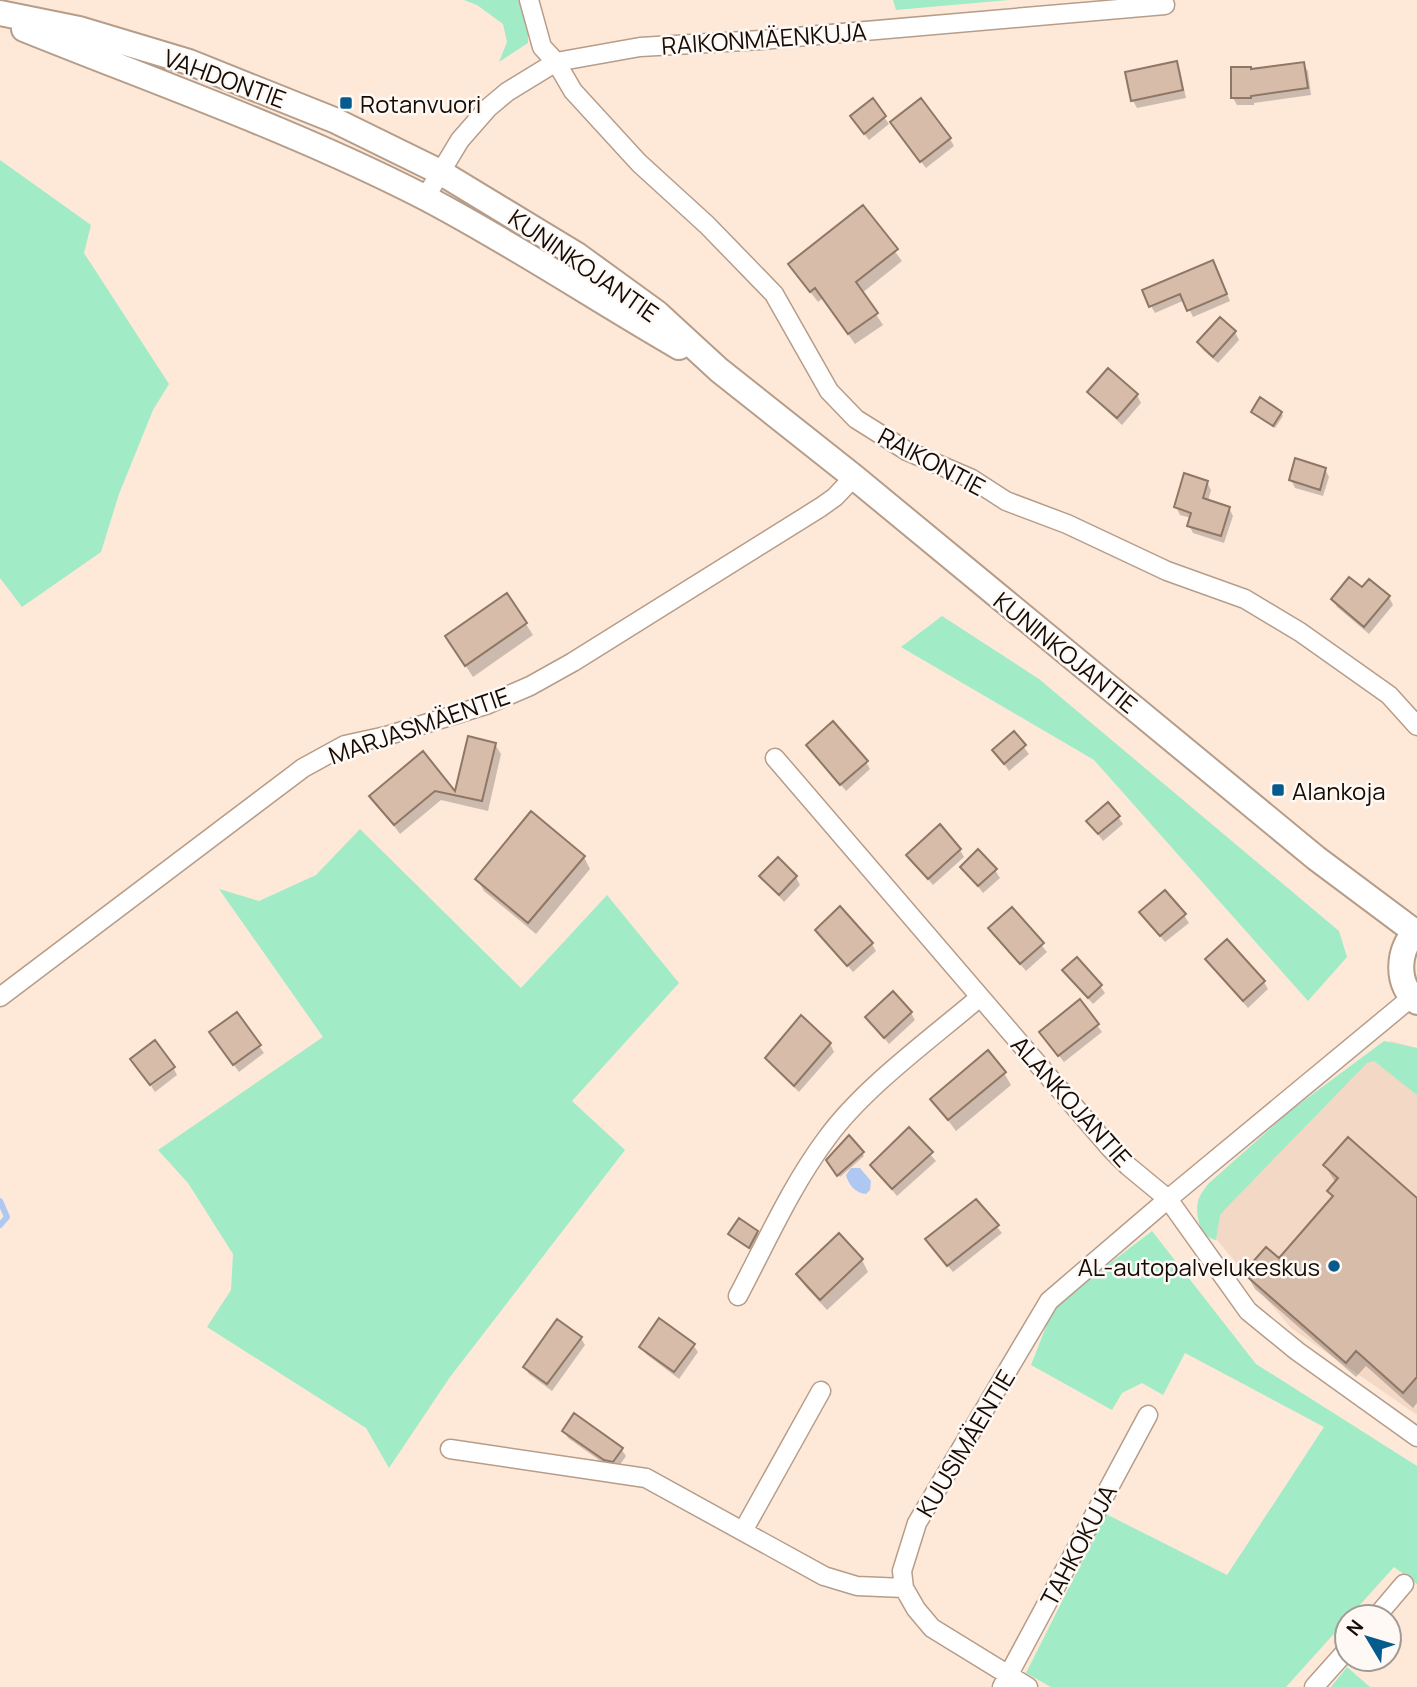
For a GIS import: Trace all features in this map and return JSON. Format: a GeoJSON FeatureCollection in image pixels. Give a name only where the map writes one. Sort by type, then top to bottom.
{"type":"FeatureCollection","features":[{"type":"Feature","properties":{"kind":"main road","name":"VAHDONTIE"},"geometry":{"type":"LineString","coordinates":[[0,13],[79,29],[189,62],[334,120],[440,172]]}},
{"type":"Feature","properties":{"kind":"main road","name":"VAHDONTIE"},"geometry":{"type":"LineString","coordinates":[[0,20],[190,93],[326,150],[425,198]]}},
{"type":"Feature","properties":{"kind":"main road","name":"KUNINKOJANTIE"},"geometry":{"type":"LineString","coordinates":[[440,172],[576,255],[657,313],[719,370],[854,477],[1316,858],[1416,931]]}},
{"type":"Feature","properties":{"kind":"main road","name":"KUNINKOJANTIE"},"geometry":{"type":"LineString","coordinates":[[425,198],[560,274],[719,370]]}},
{"type":"Feature","properties":{"kind":"main road"},"geometry":{"type":"LineString","coordinates":[[1414,999],[1405,985],[1401,971],[1406,943],[1416,931]]}},
{"type":"Feature","properties":{"kind":"street","name":"RAIKONTIE"},"geometry":{"type":"LineString","coordinates":[[529,0],[542,47],[556,61],[573,91],[639,163],[707,225],[774,294],[829,391],[856,419],[907,451],[972,479],[1006,500],[1067,524],[1167,571],[1245,599],[1300,632],[1389,695],[1417,726]]}},
{"type":"Feature","properties":{"kind":"street","name":"RAIKONMÄENKUJA"},"geometry":{"type":"LineString","coordinates":[[425,198],[460,140],[488,108],[507,92],[556,61],[640,47],[761,40],[1165,5]]}},
{"type":"Feature","properties":{"kind":"street","name":"MARJASMÄENTIE"},"geometry":{"type":"LineString","coordinates":[[0,997],[303,768],[345,745],[386,736],[486,705],[530,686],[821,507],[854,477]]}},
{"type":"Feature","properties":{"kind":"street","name":"ALANKOJANTIE"},"geometry":{"type":"LineString","coordinates":[[775,758],[1110,1147],[1128,1166],[1168,1199],[1248,1311],[1297,1352],[1417,1437]]}},
{"type":"Feature","properties":{"kind":"street"},"geometry":{"type":"LineString","coordinates":[[738,1296],[803,1174],[828,1136],[869,1092],[980,997]]}},
{"type":"Feature","properties":{"kind":"street"},"geometry":{"type":"LineString","coordinates":[[1168,1199],[1414,999]]}},
{"type":"Feature","properties":{"kind":"street","name":"KUUSIMÄENTIE"},"geometry":{"type":"LineString","coordinates":[[904,1588],[902,1571],[917,1523],[1049,1301],[1168,1199]]}},
{"type":"Feature","properties":{"kind":"street"},"geometry":{"type":"LineString","coordinates":[[743,1531],[821,1391]]}},
{"type":"Feature","properties":{"kind":"street","name":"TAHKOKUJA"},"geometry":{"type":"LineString","coordinates":[[1005,1681],[1148,1415]]}},
{"type":"Feature","properties":{"kind":"street"},"geometry":{"type":"LineString","coordinates":[[450,1449],[646,1478],[824,1576],[857,1586],[904,1588],[916,1609],[932,1628],[1005,1681],[1028,1687]]}},
{"type":"Feature","properties":{"kind":"street"},"geometry":{"type":"LineString","coordinates":[[1388,1603],[1404,1584]]}},
{"type":"Feature","properties":{"kind":"street"},"geometry":{"type":"LineString","coordinates":[[1314,1687],[1333,1666]]}},
{"type":"Feature","properties":{"kind":"shaded area"},"geometry":{"type":"Polygon","coordinates":[[[1391,1041],[1417,1048],[1417,1415],[1291,1328],[1206,1227],[1294,1120],[1391,1041]]]}},
{"type":"Feature","properties":{"kind":"green space"},"geometry":{"type":"Polygon","coordinates":[[[464,0],[518,0],[528,25],[528,43],[499,62],[507,42],[503,24],[477,5],[464,0]]]}},
{"type":"Feature","properties":{"kind":"green space"},"geometry":{"type":"Polygon","coordinates":[[[893,0],[1009,0],[896,10],[893,0]]]}},
{"type":"Feature","properties":{"kind":"green space"},"geometry":{"type":"Polygon","coordinates":[[[0,160],[91,225],[84,253],[169,384],[153,410],[119,494],[101,552],[22,607],[0,578],[0,160]]]}},
{"type":"Feature","properties":{"kind":"green space"},"geometry":{"type":"Polygon","coordinates":[[[942,616],[1039,679],[1339,931],[1347,957],[1308,1001],[1094,760],[901,647],[942,616]]]}},
{"type":"Feature","properties":{"kind":"green space"},"geometry":{"type":"Polygon","coordinates":[[[360,829],[521,988],[607,895],[679,983],[572,1101],[625,1150],[450,1377],[389,1468],[366,1428],[207,1327],[231,1290],[233,1254],[188,1183],[158,1150],[323,1037],[219,889],[259,901],[316,875],[360,829]]]}},
{"type":"Feature","properties":{"kind":"green space"},"geometry":{"type":"Polygon","coordinates":[[[1384,1041],[1417,1048],[1417,1095],[1374,1061],[1367,1063],[1220,1215],[1216,1240],[1205,1234],[1199,1223],[1197,1210],[1199,1198],[1208,1184],[1290,1111],[1384,1041]]]}},
{"type":"Feature","properties":{"kind":"green space"},"geometry":{"type":"Polygon","coordinates":[[[1152,1231],[1256,1364],[1417,1466],[1417,1584],[1394,1567],[1362,1603],[1333,1603],[1333,1635],[1286,1687],[1051,1687],[1026,1673],[1106,1514],[1227,1575],[1324,1427],[1185,1353],[1163,1395],[1142,1383],[1122,1393],[1112,1410],[1031,1365],[1054,1306],[1152,1231]]]}},
{"type":"Feature","properties":{"kind":"green space"},"geometry":{"type":"Polygon","coordinates":[[[1342,1673],[1354,1673],[1370,1687],[1331,1687],[1342,1673]]]}},
{"type":"Feature","properties":{"kind":"water"},"geometry":{"type":"Polygon","coordinates":[[[851,1168],[860,1168],[871,1181],[870,1190],[866,1194],[853,1188],[849,1182],[846,1175],[851,1168]]]}},
{"type":"Feature","properties":{"kind":"building"},"geometry":{"type":"Polygon","coordinates":[[[1177,61],[1183,90],[1131,101],[1125,72],[1177,61]]]}},
{"type":"Feature","properties":{"kind":"building"},"geometry":{"type":"Polygon","coordinates":[[[1304,62],[1308,88],[1251,98],[1231,98],[1231,67],[1251,69],[1304,62]]]}},
{"type":"Feature","properties":{"kind":"building"},"geometry":{"type":"Polygon","coordinates":[[[873,98],[886,116],[864,134],[850,116],[873,98]]]}},
{"type":"Feature","properties":{"kind":"building"},"geometry":{"type":"Polygon","coordinates":[[[921,98],[951,138],[920,162],[890,122],[921,98]]]}},
{"type":"Feature","properties":{"kind":"building"},"geometry":{"type":"Polygon","coordinates":[[[863,205],[898,249],[856,282],[878,313],[848,334],[815,288],[810,292],[788,264],[863,205]]]}},
{"type":"Feature","properties":{"kind":"building"},"geometry":{"type":"Polygon","coordinates":[[[1213,260],[1227,294],[1187,311],[1180,294],[1149,307],[1142,290],[1213,260]]]}},
{"type":"Feature","properties":{"kind":"building"},"geometry":{"type":"Polygon","coordinates":[[[1220,317],[1236,331],[1213,357],[1197,342],[1220,317]]]}},
{"type":"Feature","properties":{"kind":"building"},"geometry":{"type":"Polygon","coordinates":[[[1108,368],[1138,394],[1117,418],[1087,392],[1108,368]]]}},
{"type":"Feature","properties":{"kind":"building"},"geometry":{"type":"Polygon","coordinates":[[[1260,397],[1282,412],[1273,426],[1251,412],[1260,397]]]}},
{"type":"Feature","properties":{"kind":"building"},"geometry":{"type":"Polygon","coordinates":[[[1295,458],[1326,468],[1320,490],[1289,480],[1295,458]]]}},
{"type":"Feature","properties":{"kind":"building"},"geometry":{"type":"Polygon","coordinates":[[[1184,473],[1208,481],[1203,498],[1230,507],[1221,536],[1187,526],[1191,513],[1174,507],[1184,473]]]}},
{"type":"Feature","properties":{"kind":"building"},"geometry":{"type":"Polygon","coordinates":[[[1349,577],[1362,587],[1369,579],[1390,596],[1364,627],[1331,599],[1349,577]]]}},
{"type":"Feature","properties":{"kind":"building"},"geometry":{"type":"Polygon","coordinates":[[[507,593],[527,623],[465,666],[445,636],[507,593]]]}},
{"type":"Feature","properties":{"kind":"building"},"geometry":{"type":"Polygon","coordinates":[[[833,721],[868,761],[840,785],[806,745],[833,721]]]}},
{"type":"Feature","properties":{"kind":"building"},"geometry":{"type":"Polygon","coordinates":[[[1014,731],[1026,745],[1004,764],[992,750],[1014,731]]]}},
{"type":"Feature","properties":{"kind":"building"},"geometry":{"type":"Polygon","coordinates":[[[468,736],[496,743],[482,801],[435,791],[394,825],[369,796],[423,751],[455,791],[468,736]]]}},
{"type":"Feature","properties":{"kind":"building"},"geometry":{"type":"Polygon","coordinates":[[[1108,802],[1120,816],[1098,834],[1086,821],[1108,802]]]}},
{"type":"Feature","properties":{"kind":"building"},"geometry":{"type":"Polygon","coordinates":[[[531,811],[585,856],[528,923],[475,879],[531,811]]]}},
{"type":"Feature","properties":{"kind":"building"},"geometry":{"type":"Polygon","coordinates":[[[940,824],[961,849],[928,879],[906,855],[940,824]]]}},
{"type":"Feature","properties":{"kind":"building"},"geometry":{"type":"Polygon","coordinates":[[[978,849],[997,869],[978,886],[960,867],[978,849]]]}},
{"type":"Feature","properties":{"kind":"building"},"geometry":{"type":"Polygon","coordinates":[[[778,857],[797,876],[779,895],[759,876],[778,857]]]}},
{"type":"Feature","properties":{"kind":"building"},"geometry":{"type":"Polygon","coordinates":[[[1165,890],[1186,914],[1160,936],[1139,912],[1165,890]]]}},
{"type":"Feature","properties":{"kind":"building"},"geometry":{"type":"Polygon","coordinates":[[[840,906],[873,943],[847,966],[815,930],[840,906]]]}},
{"type":"Feature","properties":{"kind":"building"},"geometry":{"type":"Polygon","coordinates":[[[1012,907],[1044,943],[1020,964],[988,928],[1012,907]]]}},
{"type":"Feature","properties":{"kind":"building"},"geometry":{"type":"Polygon","coordinates":[[[1227,939],[1265,981],[1243,1001],[1205,959],[1227,939]]]}},
{"type":"Feature","properties":{"kind":"building"},"geometry":{"type":"Polygon","coordinates":[[[1077,957],[1102,985],[1088,998],[1062,970],[1077,957]]]}},
{"type":"Feature","properties":{"kind":"building"},"geometry":{"type":"Polygon","coordinates":[[[893,991],[912,1012],[884,1038],[865,1017],[893,991]]]}},
{"type":"Feature","properties":{"kind":"building"},"geometry":{"type":"Polygon","coordinates":[[[1080,999],[1099,1024],[1058,1056],[1039,1032],[1080,999]]]}},
{"type":"Feature","properties":{"kind":"building"},"geometry":{"type":"Polygon","coordinates":[[[237,1012],[261,1045],[233,1065],[209,1032],[237,1012]]]}},
{"type":"Feature","properties":{"kind":"building"},"geometry":{"type":"Polygon","coordinates":[[[801,1015],[831,1043],[794,1086],[765,1058],[801,1015]]]}},
{"type":"Feature","properties":{"kind":"building"},"geometry":{"type":"Polygon","coordinates":[[[155,1040],[175,1067],[150,1085],[130,1059],[155,1040]]]}},
{"type":"Feature","properties":{"kind":"building"},"geometry":{"type":"Polygon","coordinates":[[[988,1050],[1006,1072],[948,1120],[930,1099],[988,1050]]]}},
{"type":"Feature","properties":{"kind":"building"},"geometry":{"type":"Polygon","coordinates":[[[909,1127],[933,1152],[892,1189],[870,1165],[909,1127]]]}},
{"type":"Feature","properties":{"kind":"building"},"geometry":{"type":"Polygon","coordinates":[[[849,1135],[864,1152],[837,1176],[826,1160],[849,1135]]]}},
{"type":"Feature","properties":{"kind":"building","name":"AL-autopalvelukeskus"},"geometry":{"type":"Polygon","coordinates":[[[1348,1137],[1417,1198],[1417,1377],[1403,1393],[1356,1351],[1346,1363],[1243,1273],[1266,1247],[1279,1258],[1333,1196],[1327,1191],[1338,1178],[1323,1165],[1348,1137]]]}},
{"type":"Feature","properties":{"kind":"building"},"geometry":{"type":"Polygon","coordinates":[[[976,1199],[999,1225],[947,1266],[925,1239],[976,1199]]]}},
{"type":"Feature","properties":{"kind":"building"},"geometry":{"type":"Polygon","coordinates":[[[739,1218],[758,1231],[749,1248],[728,1234],[739,1218]]]}},
{"type":"Feature","properties":{"kind":"building"},"geometry":{"type":"Polygon","coordinates":[[[839,1233],[863,1259],[820,1300],[796,1274],[839,1233]]]}},
{"type":"Feature","properties":{"kind":"building"},"geometry":{"type":"Polygon","coordinates":[[[659,1318],[695,1344],[674,1372],[639,1347],[659,1318]]]}},
{"type":"Feature","properties":{"kind":"building"},"geometry":{"type":"Polygon","coordinates":[[[557,1319],[582,1337],[547,1384],[523,1367],[557,1319]]]}},
{"type":"Feature","properties":{"kind":"building"},"geometry":{"type":"Polygon","coordinates":[[[574,1413],[623,1448],[613,1462],[604,1460],[562,1431],[574,1413]]]}},
{"type":"Feature","properties":{"kind":"waterway"},"geometry":{"type":"LineString","coordinates":[[0,1201],[7,1217],[0,1225]]}},
{"type":"Feature","properties":{"kind":"place","name":"Rotanvuori"},"geometry":{"type":"Point","coordinates":[346,103]}},
{"type":"Feature","properties":{"kind":"place","name":"Alankoja"},"geometry":{"type":"Point","coordinates":[1278,790]}},
{"type":"Feature","properties":{"kind":"place","name":"AL-autopalvelukeskus"},"geometry":{"type":"Point","coordinates":[1334,1266]}}]}
